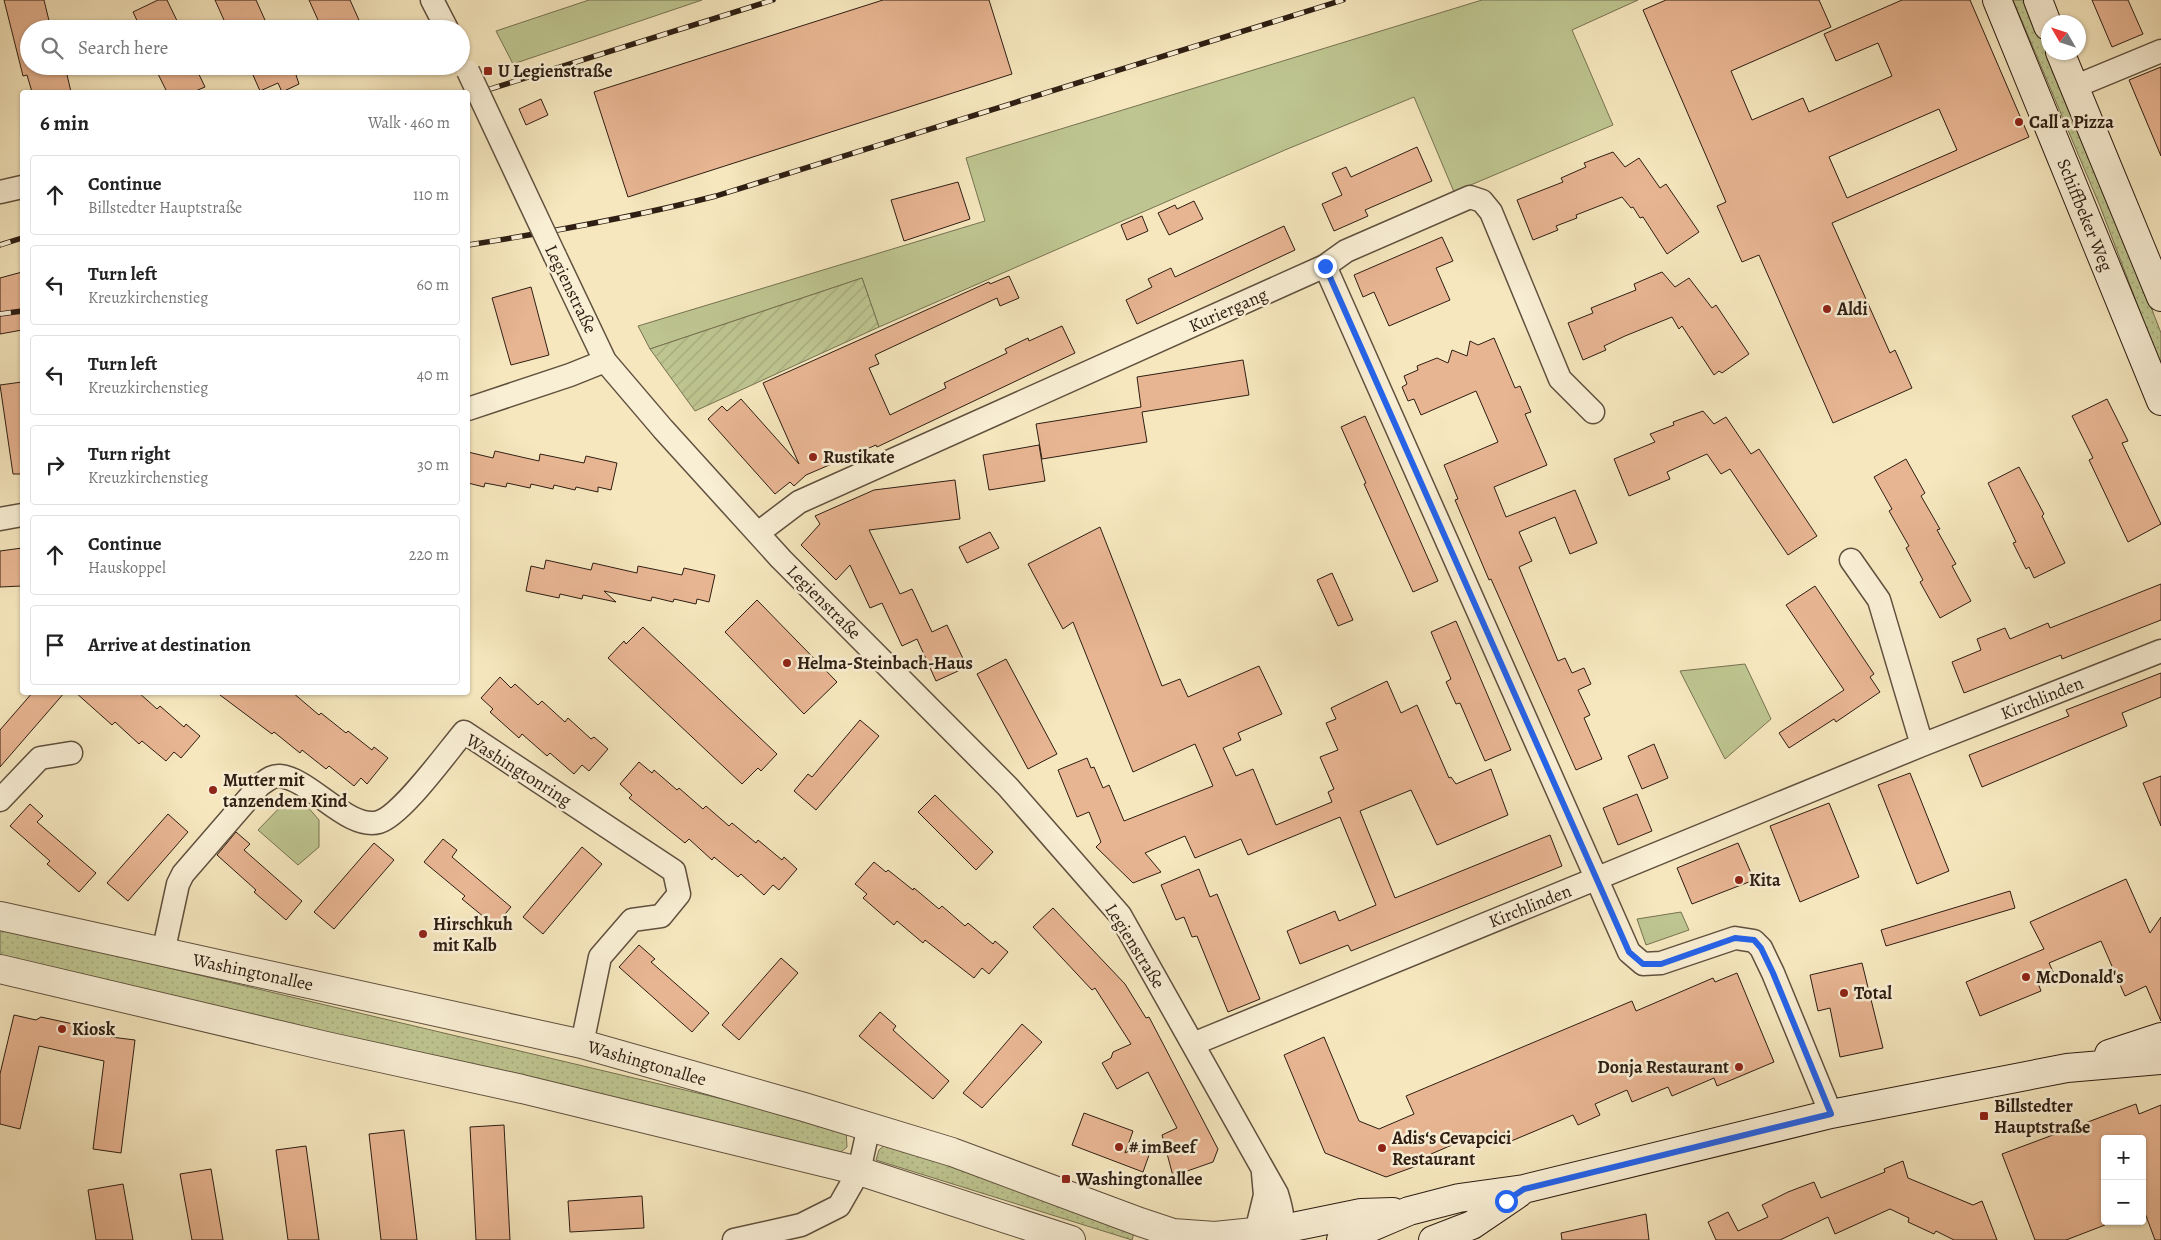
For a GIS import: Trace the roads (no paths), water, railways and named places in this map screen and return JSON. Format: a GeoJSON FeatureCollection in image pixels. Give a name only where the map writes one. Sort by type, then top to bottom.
{"type":"FeatureCollection","features":[{"type":"Feature","properties":{"kind":"street"},"geometry":{"type":"LineString","coordinates":[[432,0],[442,20]]}},
{"type":"Feature","properties":{"kind":"street","name":"Schiffbeker Weg"},"geometry":{"type":"LineString","coordinates":[[1997,0],[2161,401]]}},
{"type":"Feature","properties":{"kind":"street"},"geometry":{"type":"LineString","coordinates":[[2038,0],[2044,15]]}},
{"type":"Feature","properties":{"kind":"street"},"geometry":{"type":"LineString","coordinates":[[2074,87],[2161,51]]}},
{"type":"Feature","properties":{"kind":"street"},"geometry":{"type":"LineString","coordinates":[[2063,60],[2161,297]]}},
{"type":"Feature","properties":{"kind":"street","name":"Legienstraße"},"geometry":{"type":"LineString","coordinates":[[469,75],[605,361],[663,429],[758,533],[1008,786],[1120,915],[1277,1194],[1282,1211],[1269,1235]]}},
{"type":"Feature","properties":{"kind":"street"},"geometry":{"type":"LineString","coordinates":[[0,192],[20,187]]}},
{"type":"Feature","properties":{"kind":"street","name":"Kuriergang"},"geometry":{"type":"LineString","coordinates":[[758,533],[800,502],[1325,266],[1346,252],[1470,197],[1482,201],[1491,212],[1560,379],[1593,412]]}},
{"type":"Feature","properties":{"kind":"street"},"geometry":{"type":"LineString","coordinates":[[1325,266],[1629,952],[1643,964],[1661,964],[1735,938],[1754,940],[1761,948],[1773,973],[1831,1114]]}},
{"type":"Feature","properties":{"kind":"street"},"geometry":{"type":"LineString","coordinates":[[470,408],[605,361]]}},
{"type":"Feature","properties":{"kind":"street"},"geometry":{"type":"LineString","coordinates":[[0,519],[20,515]]}},
{"type":"Feature","properties":{"kind":"street"},"geometry":{"type":"LineString","coordinates":[[1851,560],[1879,600],[1922,745]]}},
{"type":"Feature","properties":{"kind":"street","name":"Kirchlinden"},"geometry":{"type":"LineString","coordinates":[[1193,1044],[1922,745],[2161,651]]}},
{"type":"Feature","properties":{"kind":"street","name":"Washingtonring"},"geometry":{"type":"LineString","coordinates":[[163,953],[178,884],[183,874],[260,785],[269,778],[280,776],[291,779],[350,816],[367,823],[379,822],[406,802],[464,732],[674,871],[679,894],[661,916],[632,920],[600,958],[582,1044]]}},
{"type":"Feature","properties":{"kind":"street"},"geometry":{"type":"LineString","coordinates":[[0,800],[40,758],[71,753]]}},
{"type":"Feature","properties":{"kind":"street","name":"Washingtonallee"},"geometry":{"type":"LineString","coordinates":[[0,916],[582,1044],[869,1126],[952,1152],[1174,1233],[1215,1236],[1269,1235]]}},
{"type":"Feature","properties":{"kind":"street"},"geometry":{"type":"LineString","coordinates":[[0,968],[326,1046],[522,1089],[859,1171],[1070,1240]]}},
{"type":"Feature","properties":{"kind":"street"},"geometry":{"type":"LineString","coordinates":[[2067,1068],[2161,1038]]}},
{"type":"Feature","properties":{"kind":"street"},"geometry":{"type":"LineString","coordinates":[[1341,1240],[1410,1211],[1460,1198],[1524,1189],[1831,1114],[2067,1068],[2161,1060]]}},
{"type":"Feature","properties":{"kind":"street"},"geometry":{"type":"LineString","coordinates":[[734,1240],[801,1224],[839,1206],[859,1171],[869,1126]]}},
{"type":"Feature","properties":{"kind":"street","name":"Legienstraße"},"geometry":{"type":"LineString","coordinates":[[1263,1167],[1269,1235]]}},
{"type":"Feature","properties":{"kind":"street"},"geometry":{"type":"LineString","coordinates":[[1432,1240],[1472,1225],[1524,1189]]}},
{"type":"Feature","properties":{"kind":"street","name":"Legienstraße"},"geometry":{"type":"LineString","coordinates":[[1277,1194],[1291,1210],[1311,1223]]}},
{"type":"Feature","properties":{"kind":"street"},"geometry":{"type":"LineString","coordinates":[[1269,1235],[1311,1223],[1361,1213],[1410,1211]]}},
{"type":"Feature","properties":{"kind":"railway"},"geometry":{"type":"LineString","coordinates":[[470,95],[773,0]]}},
{"type":"Feature","properties":{"kind":"railway"},"geometry":{"type":"LineString","coordinates":[[470,245],[654,211],[716,196],[1343,0]]}},
{"type":"Feature","properties":{"kind":"railway"},"geometry":{"type":"LineString","coordinates":[[0,245],[20,239]]}},
{"type":"Feature","properties":{"kind":"railway"},"geometry":{"type":"LineString","coordinates":[[0,314],[20,311]]}},
{"type":"Feature","properties":{"kind":"place","name":"U Legienstraße"},"geometry":{"type":"Point","coordinates":[488,71]}},
{"type":"Feature","properties":{"kind":"place","name":"Call a Pizza"},"geometry":{"type":"Point","coordinates":[2019,122]}},
{"type":"Feature","properties":{"kind":"place","name":"Aldi"},"geometry":{"type":"Point","coordinates":[1827,309]}},
{"type":"Feature","properties":{"kind":"place","name":"Rustikate"},"geometry":{"type":"Point","coordinates":[813,457]}},
{"type":"Feature","properties":{"kind":"place","name":"Helma-Steinbach-Haus"},"geometry":{"type":"Point","coordinates":[787,663]}},
{"type":"Feature","properties":{"kind":"place","name":"Mutter mit tanzendem Kind"},"geometry":{"type":"Point","coordinates":[213,790]}},
{"type":"Feature","properties":{"kind":"place","name":"Kita"},"geometry":{"type":"Point","coordinates":[1739,880]}},
{"type":"Feature","properties":{"kind":"place","name":"Hirschkuh mit Kalb"},"geometry":{"type":"Point","coordinates":[423,934]}},
{"type":"Feature","properties":{"kind":"place","name":"McDonald's"},"geometry":{"type":"Point","coordinates":[2026,977]}},
{"type":"Feature","properties":{"kind":"place","name":"Total"},"geometry":{"type":"Point","coordinates":[1844,993]}},
{"type":"Feature","properties":{"kind":"place","name":"Kiosk"},"geometry":{"type":"Point","coordinates":[62,1029]}},
{"type":"Feature","properties":{"kind":"place","name":"Donja Restaurant"},"geometry":{"type":"Point","coordinates":[1739,1067]}},
{"type":"Feature","properties":{"kind":"place","name":"Billstedter Hauptstraße"},"geometry":{"type":"Point","coordinates":[1984,1116]}},
{"type":"Feature","properties":{"kind":"place","name":"# imBeef"},"geometry":{"type":"Point","coordinates":[1119,1147]}},
{"type":"Feature","properties":{"kind":"place","name":"Adis‘s Cevapcici Restaurant"},"geometry":{"type":"Point","coordinates":[1382,1148]}},
{"type":"Feature","properties":{"kind":"place","name":"Washingtonallee"},"geometry":{"type":"Point","coordinates":[1066,1179]}}]}
